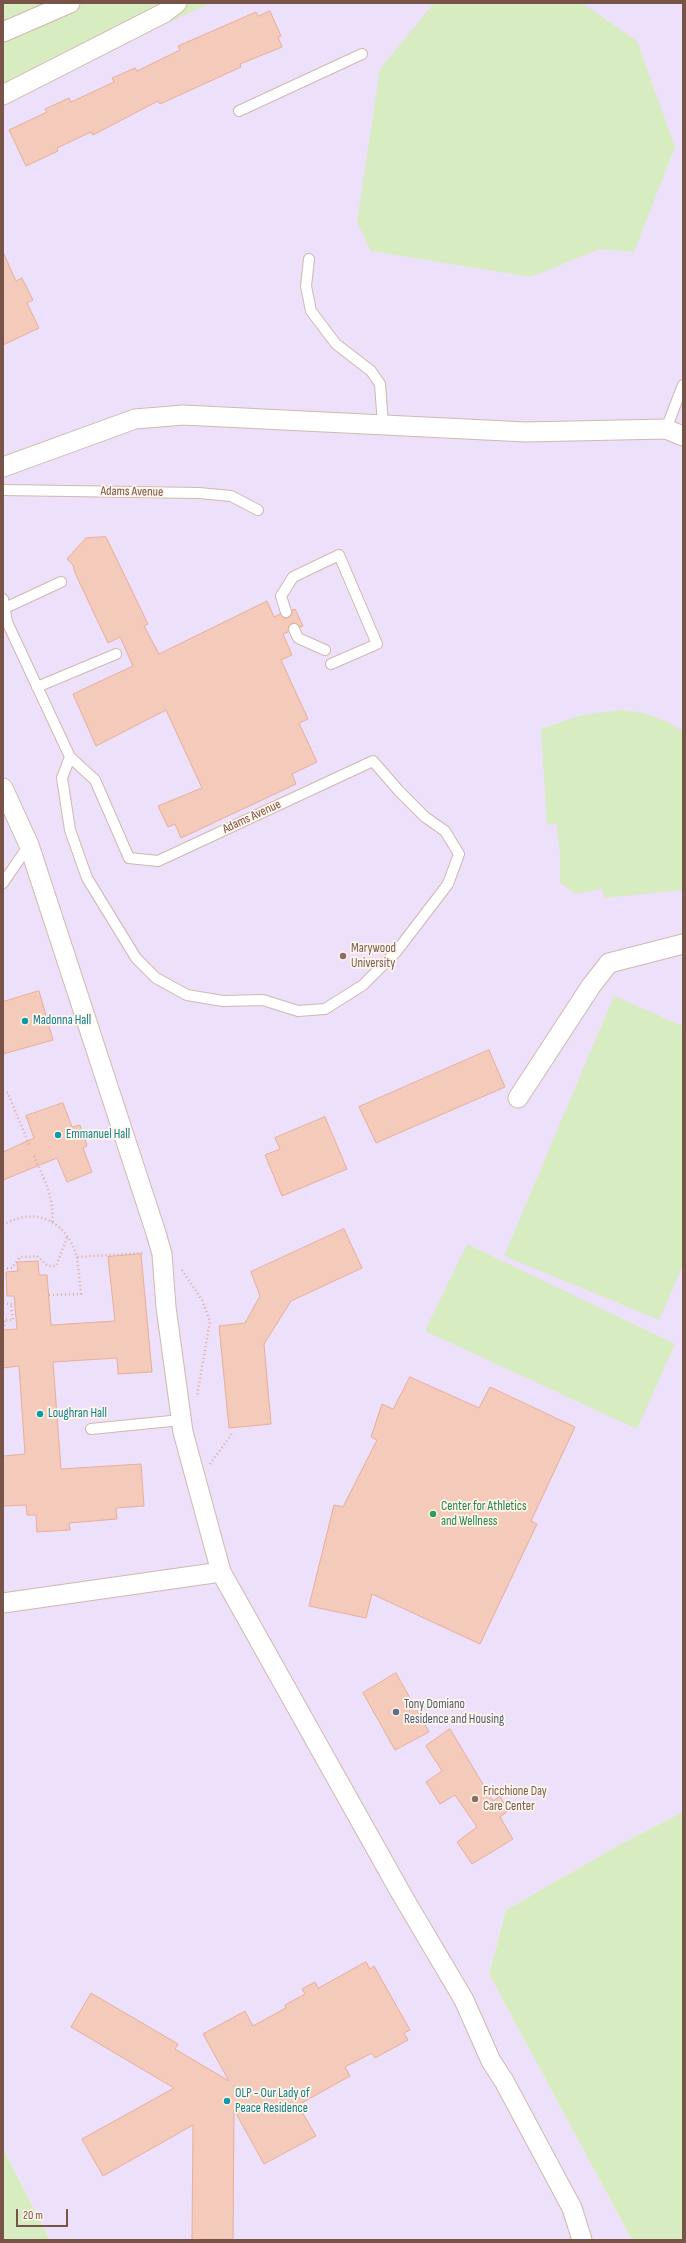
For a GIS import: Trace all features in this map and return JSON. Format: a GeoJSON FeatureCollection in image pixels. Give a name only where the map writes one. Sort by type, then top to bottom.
{"type":"FeatureCollection","features":[{"type":"Feature","properties":{"kind":"street"},"geometry":{"type":"LineString","coordinates":[[3,32],[70,3]]}},
{"type":"Feature","properties":{"kind":"street"},"geometry":{"type":"LineString","coordinates":[[3,95],[164,14],[177,3]]}},
{"type":"Feature","properties":{"kind":"street"},"geometry":{"type":"LineString","coordinates":[[3,467],[135,419],[183,414],[526,432],[666,429],[683,436]]}},
{"type":"Feature","properties":{"kind":"street"},"geometry":{"type":"LineString","coordinates":[[3,788],[29,845],[162,1254],[166,1307],[181,1420],[186,1444],[198,1480],[221,1572],[402,1895],[464,2000],[491,2061],[504,2081],[572,2208],[582,2240]]}},
{"type":"Feature","properties":{"kind":"street"},"geometry":{"type":"LineString","coordinates":[[518,1098],[591,986],[609,962],[683,944]]}},
{"type":"Feature","properties":{"kind":"street"},"geometry":{"type":"LineString","coordinates":[[3,1603],[221,1572]]}},
{"type":"Feature","properties":{"kind":"lane"},"geometry":{"type":"LineString","coordinates":[[239,111],[362,54]]}},
{"type":"Feature","properties":{"kind":"lane"},"geometry":{"type":"LineString","coordinates":[[309,259],[306,286],[311,311],[336,344],[371,371],[380,384],[383,425]]}},
{"type":"Feature","properties":{"kind":"lane"},"geometry":{"type":"LineString","coordinates":[[666,429],[683,385]]}},
{"type":"Feature","properties":{"kind":"lane","name":"Adams Avenue"},"geometry":{"type":"LineString","coordinates":[[3,490],[199,493],[232,496],[258,510]]}},
{"type":"Feature","properties":{"kind":"lane"},"geometry":{"type":"LineString","coordinates":[[286,612],[281,596],[293,577],[339,555],[377,644],[331,664]]}},
{"type":"Feature","properties":{"kind":"lane"},"geometry":{"type":"LineString","coordinates":[[61,582],[4,603],[7,622],[70,757]]}},
{"type":"Feature","properties":{"kind":"lane"},"geometry":{"type":"LineString","coordinates":[[294,630],[298,638],[325,650]]}},
{"type":"Feature","properties":{"kind":"lane"},"geometry":{"type":"LineString","coordinates":[[38,687],[116,654]]}},
{"type":"Feature","properties":{"kind":"lane","name":"Adams Avenue"},"geometry":{"type":"LineString","coordinates":[[70,757],[95,780],[129,858],[158,862],[373,761],[398,791],[425,817],[445,831],[459,854],[448,884],[391,958],[363,985],[324,1009],[298,1011],[263,1000],[223,1001],[187,995],[156,978],[136,958],[87,878],[70,830],[62,778],[70,757]]}},
{"type":"Feature","properties":{"kind":"lane"},"geometry":{"type":"LineString","coordinates":[[5,882],[29,845]]}},
{"type":"Feature","properties":{"kind":"lane"},"geometry":{"type":"LineString","coordinates":[[91,1429],[181,1420]]}},
{"type":"Feature","properties":{"kind":"path"},"geometry":{"type":"LineString","coordinates":[[3,1091],[8,1093],[30,1147]]}},
{"type":"Feature","properties":{"kind":"path"},"geometry":{"type":"LineString","coordinates":[[3,1096],[8,1093]]}},
{"type":"Feature","properties":{"kind":"path"},"geometry":{"type":"LineString","coordinates":[[34,1156],[51,1200],[52,1223]]}},
{"type":"Feature","properties":{"kind":"path"},"geometry":{"type":"LineString","coordinates":[[3,1225],[23,1216],[45,1219],[68,1234],[77,1257],[81,1294],[49,1296]]}},
{"type":"Feature","properties":{"kind":"path"},"geometry":{"type":"LineString","coordinates":[[3,1268],[12,1268],[20,1257],[37,1256],[48,1266],[56,1266],[68,1234]]}},
{"type":"Feature","properties":{"kind":"path"},"geometry":{"type":"LineString","coordinates":[[77,1257],[148,1252],[150,1260],[170,1252],[202,1300],[210,1321],[197,1397]]}},
{"type":"Feature","properties":{"kind":"path"},"geometry":{"type":"LineString","coordinates":[[3,1303],[11,1306],[15,1305]]}},
{"type":"Feature","properties":{"kind":"path"},"geometry":{"type":"LineString","coordinates":[[3,1328],[5,1328],[4,1320],[13,1320],[11,1306]]}},
{"type":"Feature","properties":{"kind":"path"},"geometry":{"type":"LineString","coordinates":[[198,1480],[233,1432]]}},
{"type":"Feature","properties":{"kind":"shaded area","name":"Marywood University"},"geometry":{"type":"Polygon","coordinates":[[[208,3],[683,3],[683,1812],[628,1840],[506,1910],[489,1974],[632,2240],[50,2240],[3,2149],[3,101],[208,3]]]}},
{"type":"Feature","properties":{"kind":"green space"},"geometry":{"type":"Polygon","coordinates":[[[210,3],[6,100],[3,93],[3,4],[210,3]]]}},
{"type":"Feature","properties":{"kind":"green space"},"geometry":{"type":"Polygon","coordinates":[[[434,3],[582,3],[637,41],[675,147],[634,252],[600,249],[531,277],[371,251],[357,222],[380,69],[434,3]]]}},
{"type":"Feature","properties":{"kind":"green space"},"geometry":{"type":"Polygon","coordinates":[[[622,710],[654,716],[683,731],[683,890],[604,898],[602,889],[576,894],[560,883],[560,853],[556,823],[547,825],[541,729],[582,715],[622,710]]]}},
{"type":"Feature","properties":{"kind":"green space"},"geometry":{"type":"Polygon","coordinates":[[[614,996],[683,1026],[683,1265],[659,1320],[504,1256],[614,996]]]}},
{"type":"Feature","properties":{"kind":"green space"},"geometry":{"type":"Polygon","coordinates":[[[467,1244],[675,1344],[637,1429],[425,1331],[467,1244]]]}},
{"type":"Feature","properties":{"kind":"green space"},"geometry":{"type":"Polygon","coordinates":[[[683,1812],[683,2240],[632,2240],[489,1974],[506,1910],[628,1840],[683,1812]]]}},
{"type":"Feature","properties":{"kind":"green space"},"geometry":{"type":"Polygon","coordinates":[[[3,2149],[50,2240],[3,2240],[3,2149]]]}},
{"type":"Feature","properties":{"kind":"building"},"geometry":{"type":"Polygon","coordinates":[[[270,11],[281,36],[278,37],[282,47],[240,64],[241,67],[160,104],[158,101],[93,135],[91,132],[57,148],[58,151],[26,166],[9,130],[47,112],[45,109],[69,98],[71,102],[114,82],[112,78],[135,68],[137,71],[180,50],[178,46],[256,12],[258,16],[270,11]]]}},
{"type":"Feature","properties":{"kind":"building"},"geometry":{"type":"Polygon","coordinates":[[[3,252],[16,281],[22,278],[33,300],[27,303],[39,328],[3,345],[3,252]]]}},
{"type":"Feature","properties":{"kind":"building"},"geometry":{"type":"Polygon","coordinates":[[[106,537],[148,624],[144,626],[159,654],[267,601],[274,617],[280,614],[284,618],[288,618],[292,614],[292,610],[295,609],[303,626],[300,627],[297,624],[292,623],[289,626],[288,632],[283,634],[292,655],[281,660],[308,719],[299,723],[317,762],[292,774],[296,784],[181,838],[175,824],[168,827],[158,806],[202,788],[166,710],[96,746],[73,694],[133,666],[120,637],[108,643],[75,573],[73,565],[67,559],[86,538],[106,537]]]}},
{"type":"Feature","properties":{"kind":"building","name":"Madonna Hall"},"geometry":{"type":"Polygon","coordinates":[[[39,991],[53,1040],[3,1054],[3,1002],[39,991]]]}},
{"type":"Feature","properties":{"kind":"building"},"geometry":{"type":"Polygon","coordinates":[[[489,1050],[505,1087],[376,1143],[359,1107],[489,1050]]]}},
{"type":"Feature","properties":{"kind":"building","name":"Emmanuel Hall"},"geometry":{"type":"Polygon","coordinates":[[[63,1103],[72,1127],[80,1125],[87,1146],[83,1148],[92,1172],[67,1182],[57,1158],[3,1180],[3,1152],[34,1138],[26,1116],[63,1103]]]}},
{"type":"Feature","properties":{"kind":"building"},"geometry":{"type":"Polygon","coordinates":[[[325,1117],[347,1169],[282,1196],[265,1155],[280,1149],[275,1138],[325,1117]]]}},
{"type":"Feature","properties":{"kind":"building"},"geometry":{"type":"Polygon","coordinates":[[[344,1229],[362,1268],[291,1301],[264,1344],[271,1424],[229,1428],[219,1326],[245,1323],[260,1296],[251,1272],[344,1229]]]}},
{"type":"Feature","properties":{"kind":"building","name":"Loughran Hall"},"geometry":{"type":"Polygon","coordinates":[[[141,1254],[152,1372],[118,1374],[117,1358],[53,1362],[61,1469],[141,1464],[144,1506],[116,1508],[117,1519],[69,1523],[70,1530],[37,1532],[36,1515],[27,1515],[26,1505],[3,1506],[3,1456],[25,1454],[19,1366],[3,1368],[3,1330],[17,1329],[14,1296],[7,1296],[6,1272],[18,1271],[17,1262],[38,1261],[39,1275],[47,1275],[51,1325],[115,1321],[108,1257],[141,1254]]]}},
{"type":"Feature","properties":{"kind":"building","name":"Center for Athletics and Wellness"},"geometry":{"type":"Polygon","coordinates":[[[410,1377],[479,1408],[490,1387],[575,1427],[531,1521],[537,1524],[480,1644],[372,1594],[366,1618],[309,1606],[334,1505],[343,1507],[377,1440],[371,1437],[382,1404],[393,1409],[410,1377]]]}},
{"type":"Feature","properties":{"kind":"building","name":"Tony Domiano Residence and Housing"},"geometry":{"type":"Polygon","coordinates":[[[396,1673],[429,1732],[395,1750],[363,1693],[396,1673]]]}},
{"type":"Feature","properties":{"kind":"building","name":"Fricchione Day Care Center"},"geometry":{"type":"Polygon","coordinates":[[[450,1729],[493,1801],[500,1796],[508,1811],[500,1817],[513,1839],[472,1864],[457,1842],[477,1827],[455,1795],[440,1804],[426,1782],[442,1771],[426,1746],[450,1729]]]}},
{"type":"Feature","properties":{"kind":"building","name":"OLP - Our Lady of Peace Residence"},"geometry":{"type":"Polygon","coordinates":[[[366,1962],[370,1969],[374,1966],[410,2030],[404,2033],[408,2040],[375,2058],[372,2053],[345,2067],[350,2076],[298,2105],[316,2136],[264,2164],[234,2110],[233,2240],[192,2240],[193,2125],[103,2176],[82,2139],[174,2088],[71,2027],[91,1993],[178,2044],[175,2049],[229,2081],[203,2034],[245,2011],[253,2026],[286,2008],[285,2005],[305,1994],[302,1989],[315,1982],[318,1988],[366,1962]]]}},
{"type":"Feature","properties":{"kind":"place","name":"Marywood University"},"geometry":{"type":"Point","coordinates":[343,956]}},
{"type":"Feature","properties":{"kind":"place","name":"Madonna Hall"},"geometry":{"type":"Point","coordinates":[25,1021]}},
{"type":"Feature","properties":{"kind":"place","name":"Emmanuel Hall"},"geometry":{"type":"Point","coordinates":[58,1135]}},
{"type":"Feature","properties":{"kind":"place","name":"Loughran Hall"},"geometry":{"type":"Point","coordinates":[40,1414]}},
{"type":"Feature","properties":{"kind":"place","name":"Center for Athletics and Wellness"},"geometry":{"type":"Point","coordinates":[433,1514]}},
{"type":"Feature","properties":{"kind":"place","name":"Tony Domiano Residence and Housing"},"geometry":{"type":"Point","coordinates":[396,1712]}},
{"type":"Feature","properties":{"kind":"place","name":"Fricchione Day Care Center"},"geometry":{"type":"Point","coordinates":[475,1799]}},
{"type":"Feature","properties":{"kind":"place","name":"OLP - Our Lady of Peace Residence"},"geometry":{"type":"Point","coordinates":[227,2101]}}]}
